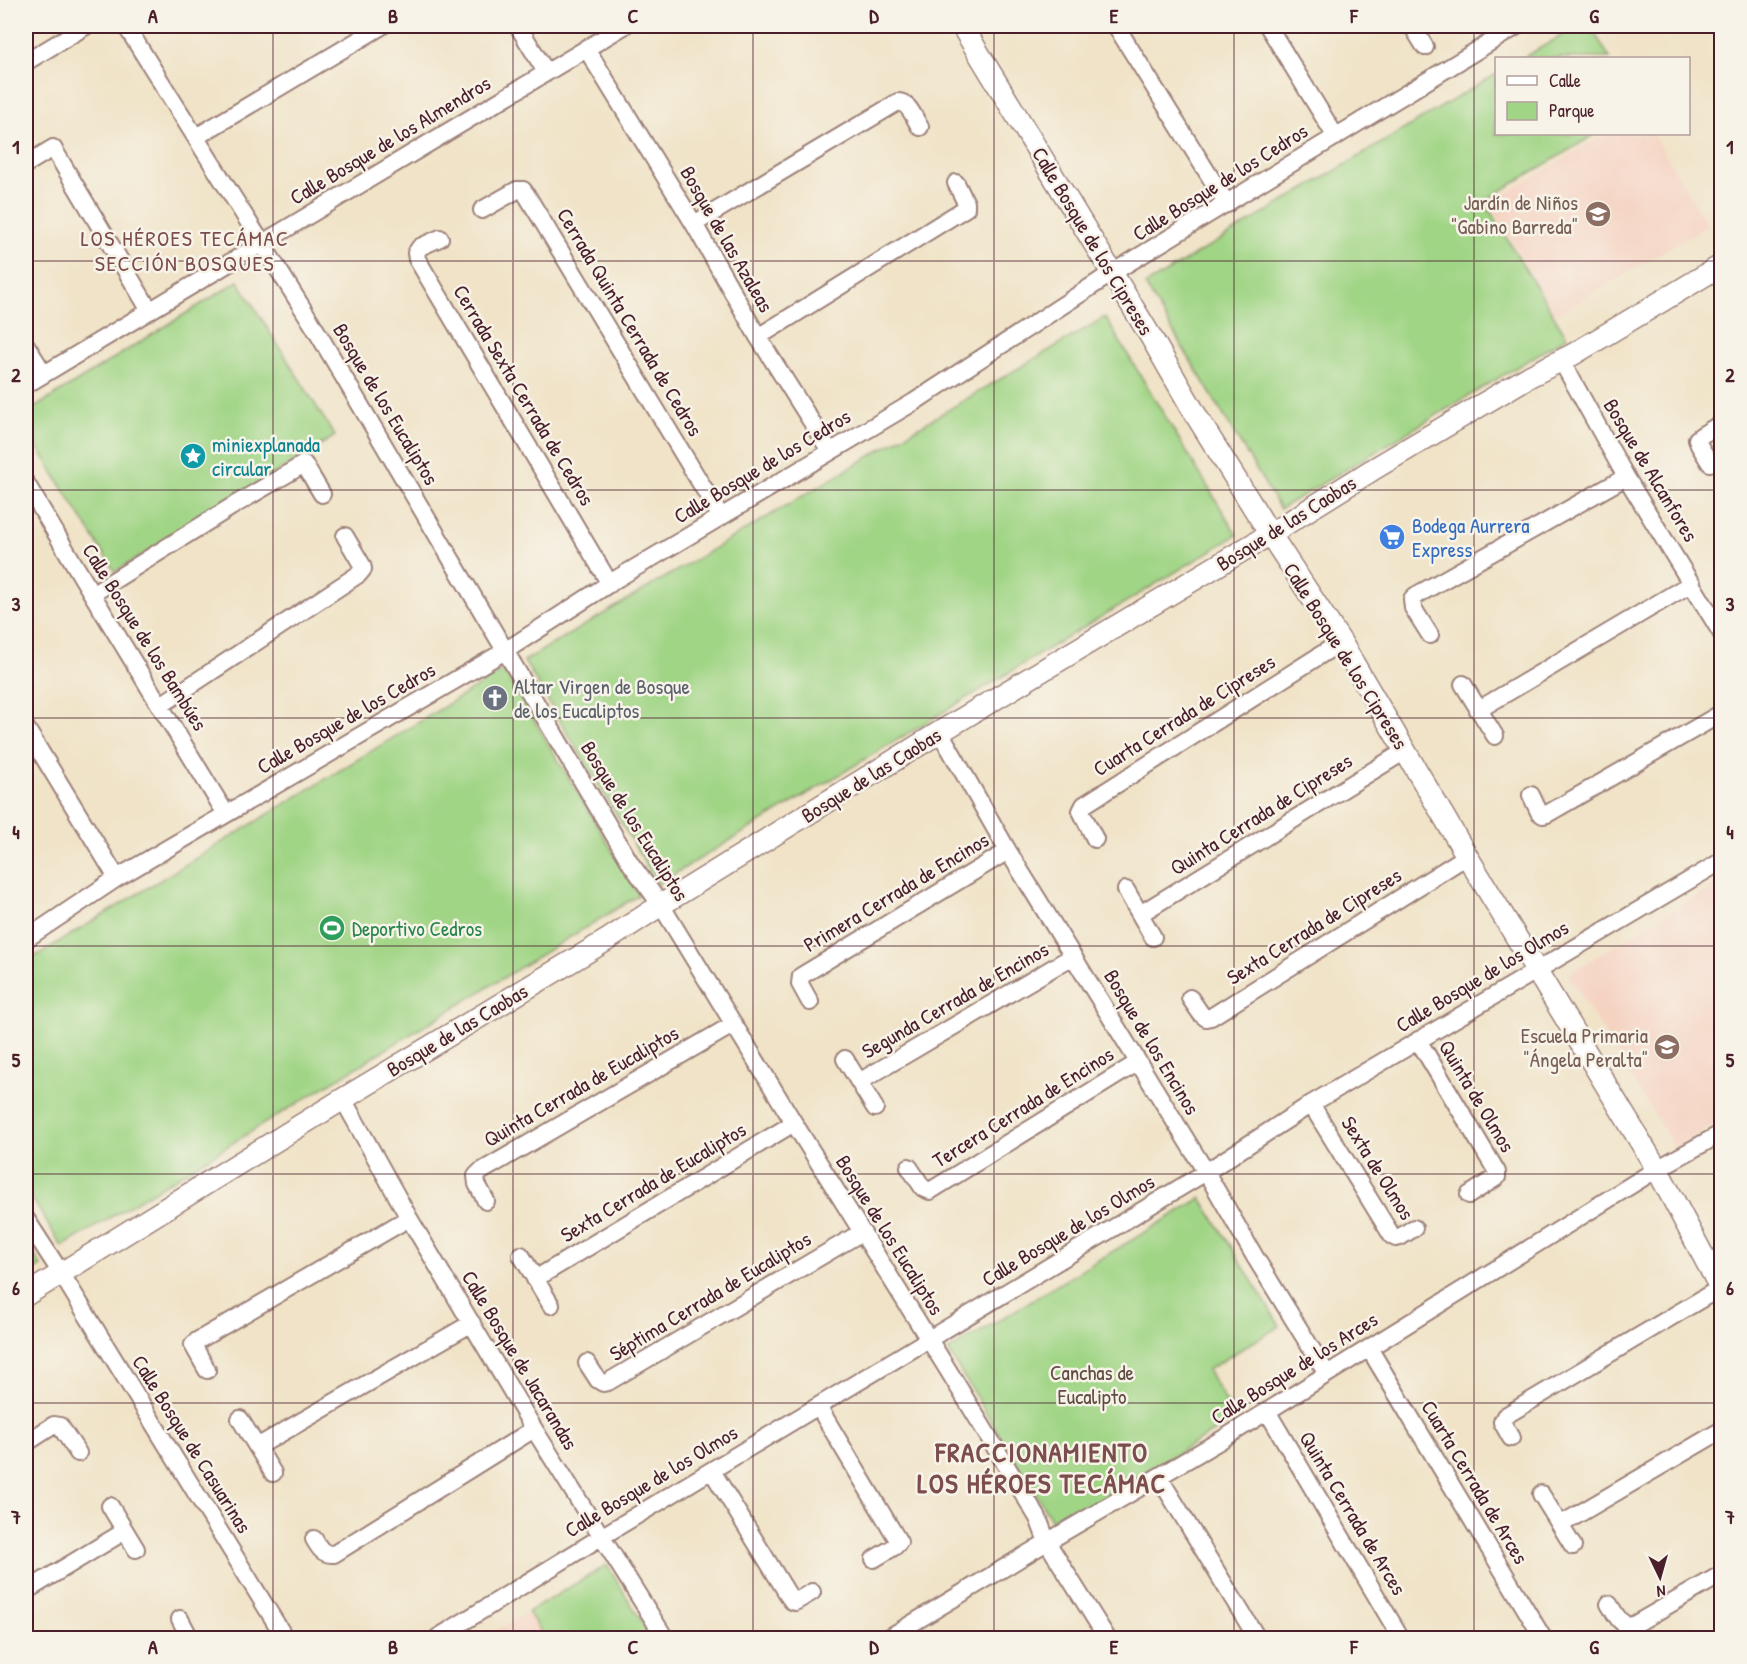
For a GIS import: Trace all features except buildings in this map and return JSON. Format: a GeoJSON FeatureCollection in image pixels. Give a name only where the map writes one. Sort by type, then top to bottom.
{"type":"FeatureCollection","features":[{"type":"Feature","properties":{"kind":"street"},"geometry":{"type":"LineString","coordinates":[[26,62],[86,26]]}},
{"type":"Feature","properties":{"kind":"street","name":"Bosque de los Eucaliptos"},"geometry":{"type":"LineString","coordinates":[[126,26],[313,325],[631,864],[661,905],[1038,1518],[1047,1542],[1107,1638]]}},
{"type":"Feature","properties":{"kind":"street"},"geometry":{"type":"LineString","coordinates":[[196,137],[382,26]]}},
{"type":"Feature","properties":{"kind":"street"},"geometry":{"type":"LineString","coordinates":[[518,26],[546,72]]}},
{"type":"Feature","properties":{"kind":"street","name":"Calle Bosque de los Almendros"},"geometry":{"type":"LineString","coordinates":[[26,385],[624,26]]}},
{"type":"Feature","properties":{"kind":"street","name":"Calle Bosque de los Cipreses"},"geometry":{"type":"LineString","coordinates":[[962,26],[1197,417],[1341,642],[1467,856],[1657,1169],[1721,1289]]}},
{"type":"Feature","properties":{"kind":"street"},"geometry":{"type":"LineString","coordinates":[[1116,26],[1227,204]]}},
{"type":"Feature","properties":{"kind":"street"},"geometry":{"type":"LineString","coordinates":[[1268,26],[1336,137]]}},
{"type":"Feature","properties":{"kind":"street"},"geometry":{"type":"LineString","coordinates":[[1412,26],[1425,47]]}},
{"type":"Feature","properties":{"kind":"street","name":"Calle Bosque de los Cedros"},"geometry":{"type":"LineString","coordinates":[[26,939],[117,878],[505,651],[610,584],[914,402],[1112,273],[1517,26]]}},
{"type":"Feature","properties":{"kind":"street","name":"Bosque de las Azaleas"},"geometry":{"type":"LineString","coordinates":[[586,48],[694,224],[758,337],[830,451]]}},
{"type":"Feature","properties":{"kind":"street"},"geometry":{"type":"LineString","coordinates":[[694,224],[898,102],[906,105],[920,127]]}},
{"type":"Feature","properties":{"kind":"street"},"geometry":{"type":"LineString","coordinates":[[28,163],[53,148],[150,311]]}},
{"type":"Feature","properties":{"kind":"street"},"geometry":{"type":"LineString","coordinates":[[758,337],[966,208],[966,203],[956,183]]}},
{"type":"Feature","properties":{"kind":"street","name":"Cerrada Quinta Cerrada de Cedros"},"geometry":{"type":"LineString","coordinates":[[482,210],[517,190],[523,190],[721,517]]}},
{"type":"Feature","properties":{"kind":"street","name":"Cerrada Sexta Cerrada de Cedros"},"geometry":{"type":"LineString","coordinates":[[440,238],[420,247],[416,253],[417,259],[610,584]]}},
{"type":"Feature","properties":{"kind":"street","name":"Bosque de las Caobas"},"geometry":{"type":"LineString","coordinates":[[26,1295],[343,1099],[607,940],[940,732],[1437,431],[1722,265]]}},
{"type":"Feature","properties":{"kind":"street"},"geometry":{"type":"LineString","coordinates":[[26,345],[44,374]]}},
{"type":"Feature","properties":{"kind":"street","name":"Bosque de Alcanfores"},"geometry":{"type":"LineString","coordinates":[[1561,360],[1626,477],[1722,633]]}},
{"type":"Feature","properties":{"kind":"street"},"geometry":{"type":"LineString","coordinates":[[1710,463],[1698,439],[1722,423]]}},
{"type":"Feature","properties":{"kind":"street"},"geometry":{"type":"LineString","coordinates":[[92,594],[304,464],[322,494]]}},
{"type":"Feature","properties":{"kind":"street"},"geometry":{"type":"LineString","coordinates":[[1430,635],[1413,608],[1412,599],[1415,596],[1626,477]]}},
{"type":"Feature","properties":{"kind":"street","name":"Calle Bosque de los Bambúes"},"geometry":{"type":"LineString","coordinates":[[26,483],[226,814]]}},
{"type":"Feature","properties":{"kind":"street"},"geometry":{"type":"LineString","coordinates":[[161,705],[359,574],[363,569],[362,565],[345,536]]}},
{"type":"Feature","properties":{"kind":"street"},"geometry":{"type":"LineString","coordinates":[[1478,710],[1692,583]]}},
{"type":"Feature","properties":{"kind":"street","name":"Cuarta Cerrada de Cipreses"},"geometry":{"type":"LineString","coordinates":[[1095,839],[1081,811],[1084,805],[1341,642]]}},
{"type":"Feature","properties":{"kind":"street"},"geometry":{"type":"LineString","coordinates":[[1462,684],[1495,736]]}},
{"type":"Feature","properties":{"kind":"street"},"geometry":{"type":"LineString","coordinates":[[1531,795],[1539,812],[1543,815],[1547,814],[1722,713]]}},
{"type":"Feature","properties":{"kind":"street"},"geometry":{"type":"LineString","coordinates":[[26,728],[117,878]]}},
{"type":"Feature","properties":{"kind":"street","name":"Bosque de los Encinos"},"geometry":{"type":"LineString","coordinates":[[940,732],[1008,851],[1206,1172],[1327,1374]]}},
{"type":"Feature","properties":{"kind":"street","name":"Quinta Cerrada de Cipreses"},"geometry":{"type":"LineString","coordinates":[[1140,915],[1405,751]]}},
{"type":"Feature","properties":{"kind":"street","name":"Primera Cerrada de Encinos"},"geometry":{"type":"LineString","coordinates":[[810,1002],[800,984],[801,976],[1008,851]]}},
{"type":"Feature","properties":{"kind":"street","name":"Sexta Cerrada de Cipreses"},"geometry":{"type":"LineString","coordinates":[[1190,998],[1201,1014],[1206,1018],[1211,1017],[1467,856]]}},
{"type":"Feature","properties":{"kind":"street","name":"Calle Bosque de los Olmos"},"geometry":{"type":"LineString","coordinates":[[437,1638],[1206,1172],[1311,1104],[1722,861]]}},
{"type":"Feature","properties":{"kind":"street"},"geometry":{"type":"LineString","coordinates":[[1126,890],[1153,937]]}},
{"type":"Feature","properties":{"kind":"street","name":"Segunda Cerrada de Encinos"},"geometry":{"type":"LineString","coordinates":[[859,1082],[1073,956]]}},
{"type":"Feature","properties":{"kind":"street","name":"Quinta Cerrada de Eucaliptos"},"geometry":{"type":"LineString","coordinates":[[486,1201],[477,1184],[476,1176],[480,1172],[734,1024]]}},
{"type":"Feature","properties":{"kind":"street","name":"Quinta de Olmos"},"geometry":{"type":"LineString","coordinates":[[1418,1040],[1497,1172],[1497,1177],[1468,1195]]}},
{"type":"Feature","properties":{"kind":"street","name":"Segunda Cerrada de Encinos"},"geometry":{"type":"LineString","coordinates":[[846,1059],[875,1108]]}},
{"type":"Feature","properties":{"kind":"street","name":"Tercera Cerrada de Encinos"},"geometry":{"type":"LineString","coordinates":[[909,1167],[923,1188],[930,1191],[1137,1063]]}},
{"type":"Feature","properties":{"kind":"street","name":"Calle Bosque de Jacarandas"},"geometry":{"type":"LineString","coordinates":[[343,1099],[409,1218],[534,1430],[665,1638]]}},
{"type":"Feature","properties":{"kind":"street","name":"Sexta de Olmos"},"geometry":{"type":"LineString","coordinates":[[1311,1104],[1392,1236],[1400,1238],[1414,1227]]}},
{"type":"Feature","properties":{"kind":"street","name":"Sexta Cerrada de Eucaliptos"},"geometry":{"type":"LineString","coordinates":[[535,1279],[794,1123]]}},
{"type":"Feature","properties":{"kind":"street","name":"Calle Bosque de los Arces"},"geometry":{"type":"LineString","coordinates":[[888,1638],[1159,1477],[1657,1169],[1722,1133]]}},
{"type":"Feature","properties":{"kind":"street","name":"Calle Bosque de Casuarinas"},"geometry":{"type":"LineString","coordinates":[[26,1218],[285,1638]]}},
{"type":"Feature","properties":{"kind":"street"},"geometry":{"type":"LineString","coordinates":[[207,1370],[194,1345],[197,1341],[409,1218]]}},
{"type":"Feature","properties":{"kind":"street","name":"Séptima Cerrada de Eucaliptos"},"geometry":{"type":"LineString","coordinates":[[587,1364],[598,1380],[603,1383],[608,1382],[862,1232]]}},
{"type":"Feature","properties":{"kind":"street"},"geometry":{"type":"LineString","coordinates":[[521,1255],[551,1305]]}},
{"type":"Feature","properties":{"kind":"street"},"geometry":{"type":"LineString","coordinates":[[1511,1438],[1502,1422],[1505,1416],[1721,1289]]}},
{"type":"Feature","properties":{"kind":"street"},"geometry":{"type":"LineString","coordinates":[[257,1447],[472,1323]]}},
{"type":"Feature","properties":{"kind":"street","name":"Cuarta Cerrada de Arces"},"geometry":{"type":"LineString","coordinates":[[1369,1348],[1543,1638]]}},
{"type":"Feature","properties":{"kind":"street"},"geometry":{"type":"LineString","coordinates":[[818,1406],[899,1542],[874,1559]]}},
{"type":"Feature","properties":{"kind":"street","name":"Quinta Cerrada de Arces"},"geometry":{"type":"LineString","coordinates":[[1266,1411],[1401,1638]]}},
{"type":"Feature","properties":{"kind":"street"},"geometry":{"type":"LineString","coordinates":[[240,1419],[273,1473]]}},
{"type":"Feature","properties":{"kind":"street"},"geometry":{"type":"LineString","coordinates":[[26,1443],[54,1425],[60,1426],[78,1453]]}},
{"type":"Feature","properties":{"kind":"street"},"geometry":{"type":"LineString","coordinates":[[314,1539],[322,1552],[334,1554],[534,1430]]}},
{"type":"Feature","properties":{"kind":"street"},"geometry":{"type":"LineString","coordinates":[[1560,1525],[1722,1430]]}},
{"type":"Feature","properties":{"kind":"street"},"geometry":{"type":"LineString","coordinates":[[712,1471],[792,1602],[812,1592]]}},
{"type":"Feature","properties":{"kind":"street"},"geometry":{"type":"LineString","coordinates":[[1159,1477],[1257,1638]]}},
{"type":"Feature","properties":{"kind":"street"},"geometry":{"type":"LineString","coordinates":[[1541,1494],[1573,1546]]}},
{"type":"Feature","properties":{"kind":"street"},"geometry":{"type":"LineString","coordinates":[[110,1506],[136,1549]]}},
{"type":"Feature","properties":{"kind":"street"},"geometry":{"type":"LineString","coordinates":[[26,1591],[125,1531]]}},
{"type":"Feature","properties":{"kind":"street"},"geometry":{"type":"LineString","coordinates":[[1609,1604],[1621,1622],[1626,1626],[1632,1626],[1722,1574]]}},
{"type":"Feature","properties":{"kind":"street"},"geometry":{"type":"LineString","coordinates":[[180,1619],[190,1638]]}},
{"type":"Feature","properties":{"kind":"shaded area","name":"Jardín de Niños \"Gabino Barreda\""},"geometry":{"type":"Polygon","coordinates":[[[1603,135],[1654,135],[1708,225],[1556,315],[1489,203],[1603,135]]]}},
{"type":"Feature","properties":{"kind":"shaded area","name":"Escuela Primaria \"Ángela Peralta\""},"geometry":{"type":"Polygon","coordinates":[[[1721,881],[1721,1120],[1675,1149],[1568,974],[1721,881]]]}},
{"type":"Feature","properties":{"kind":"shaded area"},"geometry":{"type":"Polygon","coordinates":[[[528,1612],[545,1638],[484,1638],[528,1612]]]}},
{"type":"Feature","properties":{"kind":"green space"},"geometry":{"type":"Polygon","coordinates":[[[1578,26],[1590,26],[1609,57],[1525,57],[1578,26]]]}},
{"type":"Feature","properties":{"kind":"green space"},"geometry":{"type":"Polygon","coordinates":[[[1495,75],[1495,135],[1594,135],[1484,201],[1567,337],[1280,509],[1145,285],[1495,75]]]}},
{"type":"Feature","properties":{"kind":"green space"},"geometry":{"type":"Polygon","coordinates":[[[238,281],[335,436],[115,572],[26,429],[26,413],[238,281]]]}},
{"type":"Feature","properties":{"kind":"green space"},"geometry":{"type":"Polygon","coordinates":[[[1105,317],[1237,535],[658,884],[524,661],[1105,317]]]}},
{"type":"Feature","properties":{"kind":"green space","name":"Deportivo Cedros"},"geometry":{"type":"Polygon","coordinates":[[[504,670],[639,895],[62,1247],[26,1189],[26,962],[504,670]]]}},
{"type":"Feature","properties":{"kind":"green space","name":"Canchas de Eucalipto"},"geometry":{"type":"Polygon","coordinates":[[[1201,1198],[1280,1326],[1207,1370],[1236,1418],[1056,1527],[948,1351],[1201,1198]]]}},
{"type":"Feature","properties":{"kind":"green space"},"geometry":{"type":"Polygon","coordinates":[[[26,1240],[41,1266],[26,1275],[26,1240]]]}},
{"type":"Feature","properties":{"kind":"green space"},"geometry":{"type":"Polygon","coordinates":[[[607,1565],[652,1638],[545,1638],[528,1612],[607,1565]]]}},
{"type":"Feature","properties":{"kind":"place","name":"Jardín de Niños \"Gabino Barreda\""},"geometry":{"type":"Point","coordinates":[1598,214]}},
{"type":"Feature","properties":{"kind":"place","name":"miniexplanada circular"},"geometry":{"type":"Point","coordinates":[193,456]}},
{"type":"Feature","properties":{"kind":"place","name":"Bodega Aurrera Express"},"geometry":{"type":"Point","coordinates":[1392,537]}},
{"type":"Feature","properties":{"kind":"place","name":"Altar Virgen de Bosque de los Eucaliptos"},"geometry":{"type":"Point","coordinates":[495,698]}},
{"type":"Feature","properties":{"kind":"place","name":"Deportivo Cedros"},"geometry":{"type":"Point","coordinates":[332,928]}},
{"type":"Feature","properties":{"kind":"place","name":"Escuela Primaria \"Ángela Peralta\""},"geometry":{"type":"Point","coordinates":[1667,1047]}},
{"type":"Feature","properties":{"kind":"district","name":"LOS HÉROES TECÁMAC SECCIÓN BOSQUES"},"geometry":{"type":"Point","coordinates":[185,250]}},
{"type":"Feature","properties":{"kind":"district","name":"FRACCIONAMIENTO LOS HÉROES TECÁMAC"},"geometry":{"type":"Point","coordinates":[1042,1468]}}]}
